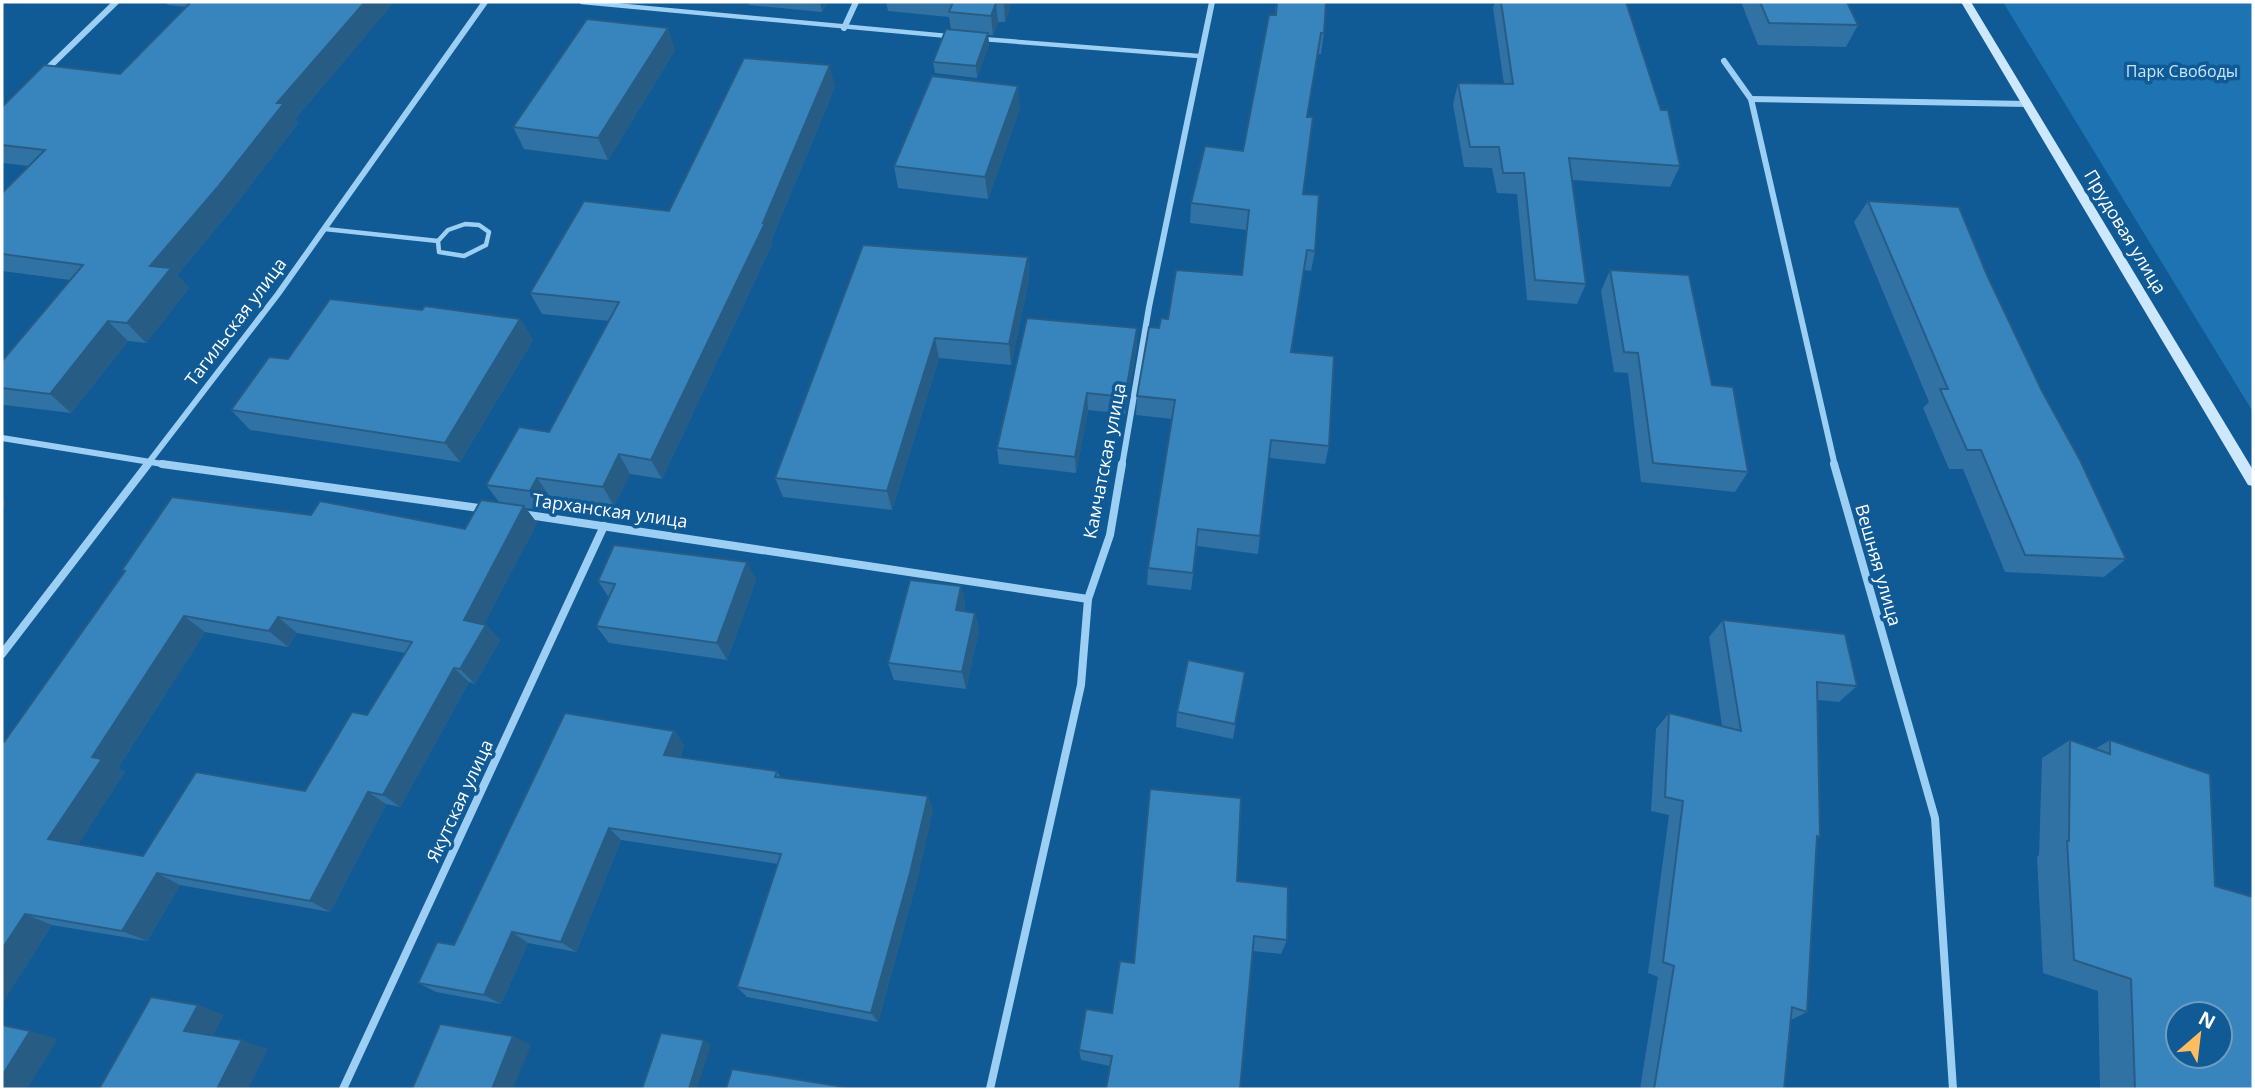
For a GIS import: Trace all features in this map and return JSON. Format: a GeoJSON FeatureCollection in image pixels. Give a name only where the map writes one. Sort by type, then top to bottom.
{"type":"FeatureCollection","features":[{"type":"Feature","properties":{"kind":"main road","name":"Прудовая улица"},"geometry":{"type":"LineString","coordinates":[[1966,2],[2253,481]]}},
{"type":"Feature","properties":{"kind":"street"},"geometry":{"type":"LineString","coordinates":[[40,76],[116,2]]}},
{"type":"Feature","properties":{"kind":"street","name":"Тагильская улица"},"geometry":{"type":"LineString","coordinates":[[2,654],[278,294],[485,2]]}},
{"type":"Feature","properties":{"kind":"street"},"geometry":{"type":"LineString","coordinates":[[844,28],[856,2]]}},
{"type":"Feature","properties":{"kind":"street","name":"Камчатская улица"},"geometry":{"type":"LineString","coordinates":[[990,1089],[1081,685],[1088,598],[1110,535],[1149,307],[1212,2]]}},
{"type":"Feature","properties":{"kind":"street","name":"Вешняя улица"},"geometry":{"type":"LineString","coordinates":[[1724,61],[1751,99],[1839,485],[1936,818],[1953,1089]]}},
{"type":"Feature","properties":{"kind":"street"},"geometry":{"type":"LineString","coordinates":[[1751,99],[2028,104]]}},
{"type":"Feature","properties":{"kind":"street"},"geometry":{"type":"LineString","coordinates":[[2,438],[147,462],[494,510]]}},
{"type":"Feature","properties":{"kind":"street","name":"Тарханская улица"},"geometry":{"type":"LineString","coordinates":[[508,512],[1088,598]]}},
{"type":"Feature","properties":{"kind":"street","name":"Якутская улица"},"geometry":{"type":"LineString","coordinates":[[343,1089],[604,526]]}},
{"type":"Feature","properties":{"kind":"lane"},"geometry":{"type":"LineString","coordinates":[[582,2],[953,37]]}},
{"type":"Feature","properties":{"kind":"lane"},"geometry":{"type":"LineString","coordinates":[[981,39],[1199,56]]}},
{"type":"Feature","properties":{"kind":"lane"},"geometry":{"type":"LineString","coordinates":[[465,224],[479,225],[489,232],[486,245],[475,254],[452,258],[439,252],[438,241],[448,230],[465,224]]}},
{"type":"Feature","properties":{"kind":"lane"},"geometry":{"type":"LineString","coordinates":[[325,229],[438,241]]}},
{"type":"Feature","properties":{"kind":"green space","name":"Парк Свободы"},"geometry":{"type":"Polygon","coordinates":[[[2003,2],[2253,2],[2253,412],[2003,2]]]}},
{"type":"Feature","properties":{"kind":"building"},"geometry":{"type":"Polygon","coordinates":[[[191,2],[365,2],[277,103],[284,103],[217,188],[150,266],[171,268],[127,323],[108,321],[50,394],[2,388],[2,361],[83,265],[2,254],[2,193],[45,150],[2,145],[2,107],[44,65],[120,74],[191,2]]]}},
{"type":"Feature","properties":{"kind":"building"},"geometry":{"type":"Polygon","coordinates":[[[953,2],[1004,3],[996,3],[991,16],[949,12],[953,2]]]}},
{"type":"Feature","properties":{"kind":"building"},"geometry":{"type":"Polygon","coordinates":[[[1277,2],[1326,2],[1324,33],[1321,33],[1307,117],[1313,117],[1303,194],[1319,195],[1315,251],[1307,250],[1291,352],[1334,356],[1329,446],[1271,440],[1260,536],[1198,529],[1193,573],[1148,568],[1175,400],[1137,396],[1149,327],[1159,328],[1161,318],[1168,319],[1176,270],[1242,275],[1249,210],[1191,203],[1205,146],[1243,151],[1269,15],[1276,15],[1277,2]]]}},
{"type":"Feature","properties":{"kind":"building"},"geometry":{"type":"Polygon","coordinates":[[[1501,2],[1626,2],[1661,110],[1668,110],[1680,166],[1569,158],[1586,284],[1535,280],[1524,173],[1503,173],[1499,147],[1470,147],[1458,83],[1513,84],[1501,2]]]}},
{"type":"Feature","properties":{"kind":"building"},"geometry":{"type":"Polygon","coordinates":[[[1760,2],[1847,2],[1858,25],[1769,23],[1760,2]]]}},
{"type":"Feature","properties":{"kind":"building"},"geometry":{"type":"Polygon","coordinates":[[[587,19],[668,28],[598,138],[513,127],[587,19]]]}},
{"type":"Feature","properties":{"kind":"building"},"geometry":{"type":"Polygon","coordinates":[[[946,29],[988,33],[976,66],[933,62],[946,29]]]}},
{"type":"Feature","properties":{"kind":"building"},"geometry":{"type":"Polygon","coordinates":[[[744,58],[830,65],[765,223],[651,460],[619,454],[603,487],[537,478],[530,491],[486,485],[519,427],[549,432],[619,302],[530,293],[584,201],[669,211],[744,58]]]}},
{"type":"Feature","properties":{"kind":"building"},"geometry":{"type":"Polygon","coordinates":[[[932,76],[1018,86],[985,177],[894,166],[932,76]]]}},
{"type":"Feature","properties":{"kind":"building"},"geometry":{"type":"Polygon","coordinates":[[[1868,201],[1959,207],[1987,275],[2042,391],[2080,460],[2126,559],[2025,555],[1981,450],[1967,450],[1940,389],[1948,389],[1868,201]]]}},
{"type":"Feature","properties":{"kind":"building"},"geometry":{"type":"Polygon","coordinates":[[[863,245],[1028,257],[1009,344],[935,338],[887,491],[775,478],[863,245]]]}},
{"type":"Feature","properties":{"kind":"building"},"geometry":{"type":"Polygon","coordinates":[[[1610,270],[1689,275],[1712,385],[1733,387],[1748,472],[1653,463],[1638,353],[1624,352],[1610,270]]]}},
{"type":"Feature","properties":{"kind":"building"},"geometry":{"type":"Polygon","coordinates":[[[330,299],[422,310],[425,306],[520,319],[445,443],[231,410],[269,357],[288,359],[330,299]]]}},
{"type":"Feature","properties":{"kind":"building"},"geometry":{"type":"Polygon","coordinates":[[[1027,318],[1137,328],[1125,397],[1087,393],[1075,457],[997,448],[1027,318]]]}},
{"type":"Feature","properties":{"kind":"building"},"geometry":{"type":"Polygon","coordinates":[[[172,497],[311,515],[320,501],[465,529],[481,500],[524,506],[464,620],[486,625],[460,669],[454,668],[383,795],[368,792],[310,901],[157,873],[122,931],[25,914],[2,949],[2,742],[125,571],[122,570],[172,497]],[[184,616],[92,757],[102,759],[48,839],[143,856],[196,772],[305,791],[352,712],[367,715],[412,642],[278,617],[269,631],[184,616]]]}},
{"type":"Feature","properties":{"kind":"building"},"geometry":{"type":"Polygon","coordinates":[[[614,545],[747,562],[717,643],[596,626],[615,584],[598,581],[614,545]]]}},
{"type":"Feature","properties":{"kind":"building"},"geometry":{"type":"Polygon","coordinates":[[[910,580],[961,586],[956,610],[975,613],[962,672],[888,663],[910,580]]]}},
{"type":"Feature","properties":{"kind":"building"},"geometry":{"type":"Polygon","coordinates":[[[1723,620],[1845,634],[1857,686],[1817,682],[1820,837],[1817,836],[1807,1012],[1792,1007],[1784,1089],[1654,1089],[1674,966],[1663,962],[1683,801],[1665,797],[1669,713],[1741,731],[1723,620]]]}},
{"type":"Feature","properties":{"kind":"building"},"geometry":{"type":"Polygon","coordinates":[[[1188,660],[1245,672],[1235,724],[1177,712],[1188,660]]]}},
{"type":"Feature","properties":{"kind":"building"},"geometry":{"type":"Polygon","coordinates":[[[565,713],[674,731],[664,755],[777,771],[775,777],[928,796],[910,873],[871,1013],[737,987],[781,854],[609,828],[561,942],[512,932],[484,995],[418,983],[437,942],[454,945],[565,713]]]}},
{"type":"Feature","properties":{"kind":"building"},"geometry":{"type":"Polygon","coordinates":[[[2070,740],[2110,754],[2110,740],[2210,774],[2215,886],[2253,897],[2253,1089],[2135,1089],[2131,979],[2074,960],[2067,841],[2070,740]]]}},
{"type":"Feature","properties":{"kind":"building"},"geometry":{"type":"Polygon","coordinates":[[[1150,789],[1241,798],[1237,881],[1288,887],[1287,940],[1254,936],[1240,1089],[1106,1089],[1112,1056],[1079,1050],[1086,1009],[1112,1013],[1120,961],[1134,963],[1150,789]]]}},
{"type":"Feature","properties":{"kind":"building"},"geometry":{"type":"Polygon","coordinates":[[[151,997],[198,1005],[184,1031],[242,1040],[217,1089],[99,1089],[151,997]]]}},
{"type":"Feature","properties":{"kind":"building"},"geometry":{"type":"Polygon","coordinates":[[[440,1024],[513,1036],[492,1089],[412,1089],[440,1024]]]}},
{"type":"Feature","properties":{"kind":"building"},"geometry":{"type":"Polygon","coordinates":[[[2,1025],[30,1031],[2,1076],[2,1025]]]}},
{"type":"Feature","properties":{"kind":"building"},"geometry":{"type":"Polygon","coordinates":[[[661,1033],[704,1040],[689,1089],[642,1089],[661,1033]]]}},
{"type":"Feature","properties":{"kind":"building"},"geometry":{"type":"Polygon","coordinates":[[[732,1069],[856,1089],[726,1089],[732,1069]]]}}]}
